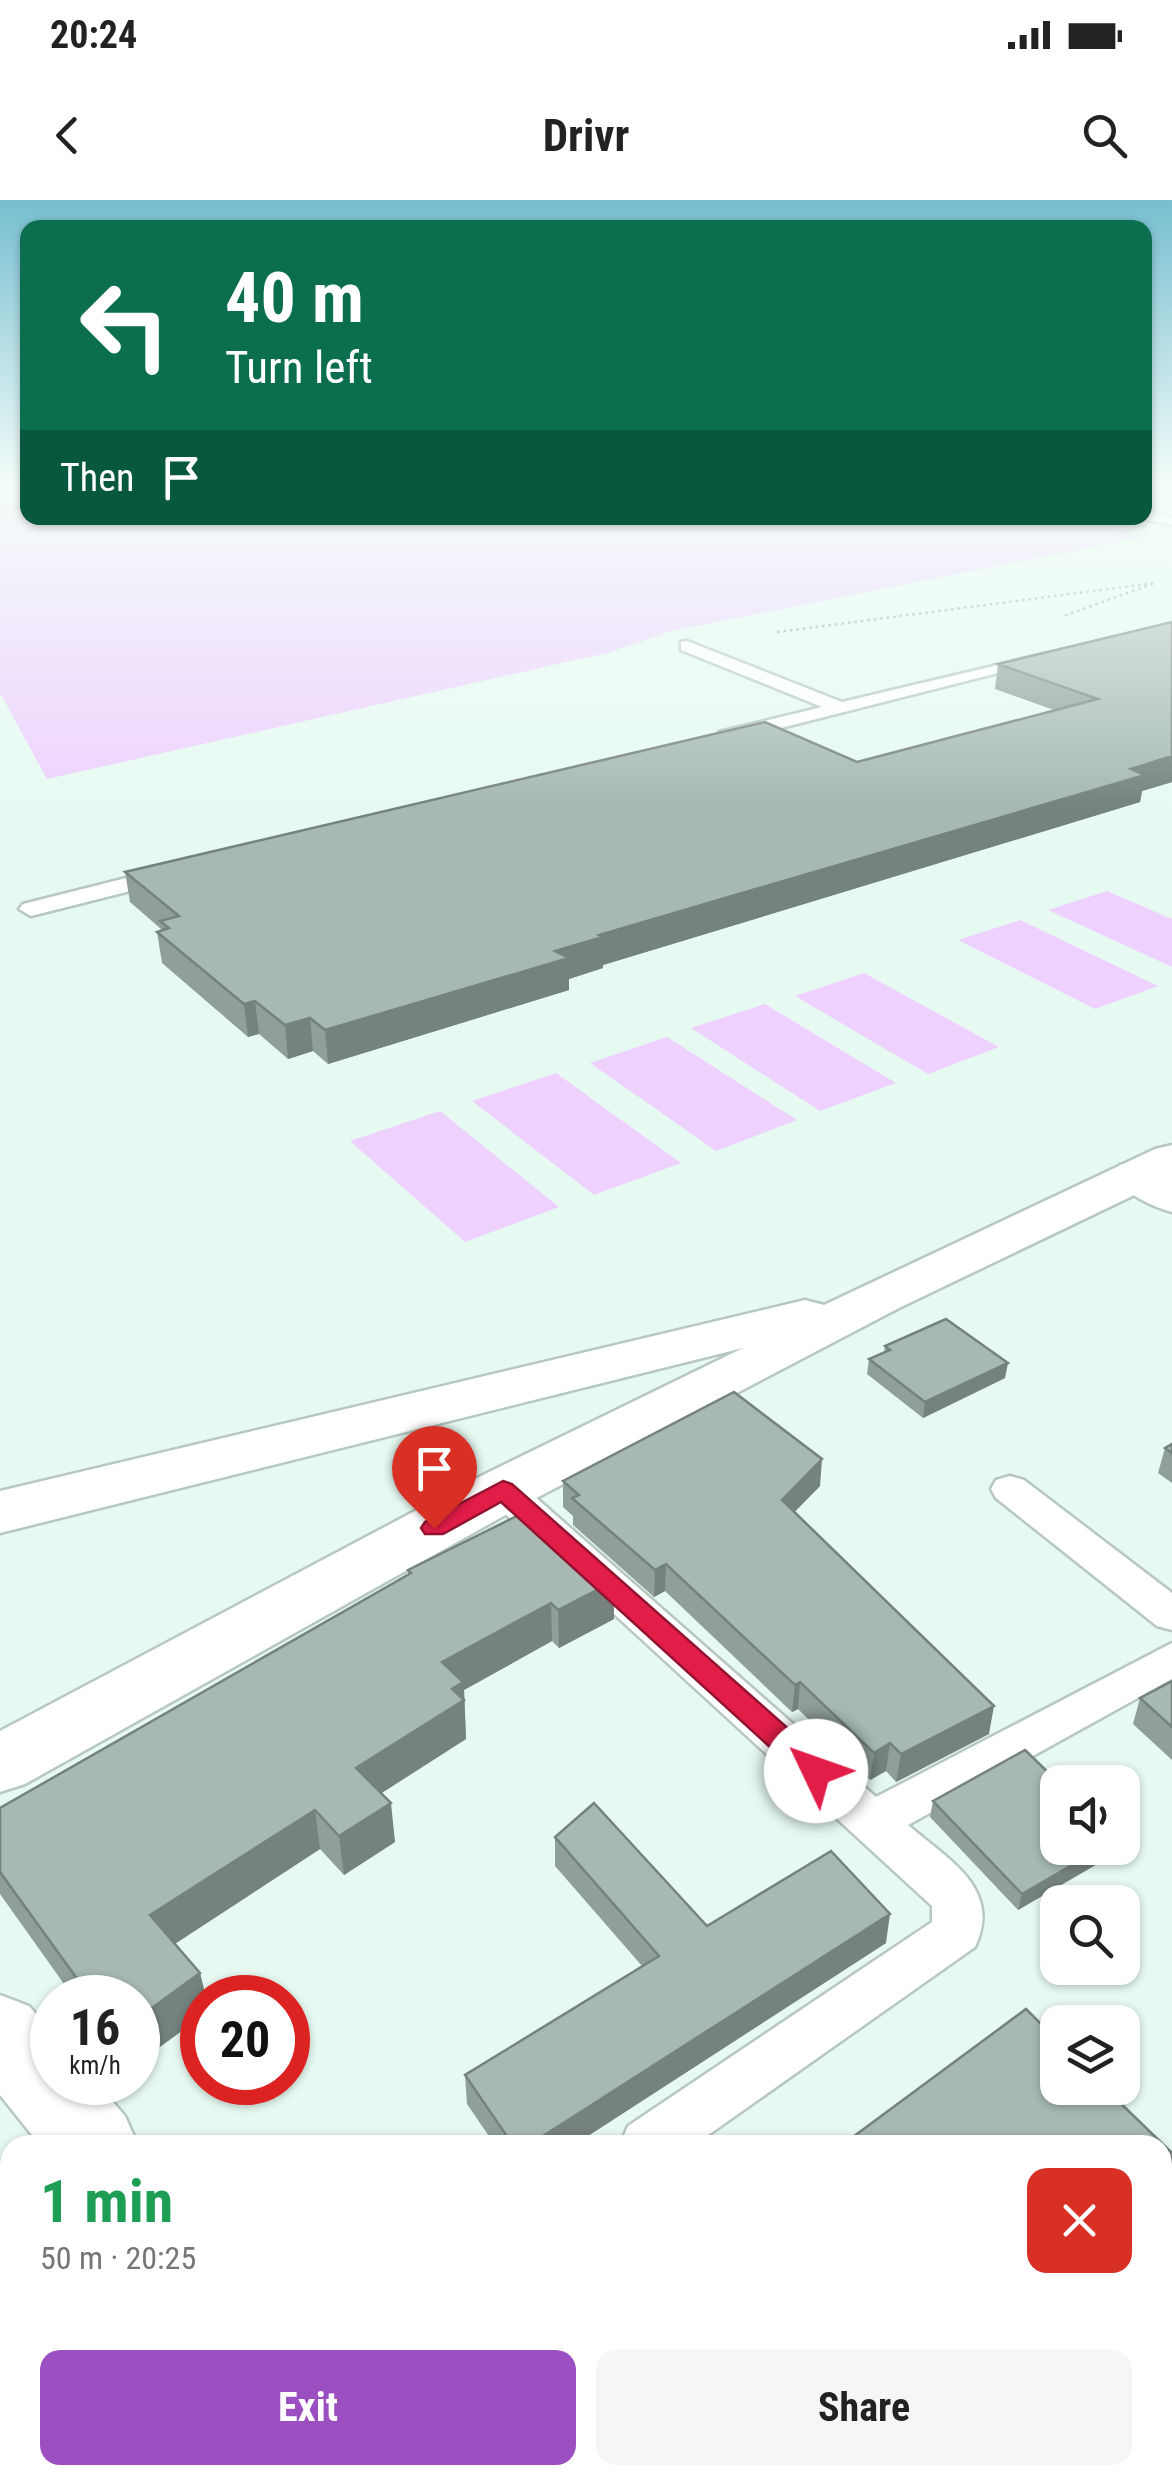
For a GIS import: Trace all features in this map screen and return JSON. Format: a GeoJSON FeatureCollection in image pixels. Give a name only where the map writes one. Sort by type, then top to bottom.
{"type":"FeatureCollection","features":[{"type":"Feature","properties":{"kind":"street"},"geometry":{"type":"LineString","coordinates":[[0,1764],[503,1490],[880,1297],[1160,1177]]}},
{"type":"Feature","properties":{"kind":"street"},"geometry":{"type":"LineString","coordinates":[[0,1512],[880,1297]]}},
{"type":"Feature","properties":{"kind":"street"},"geometry":{"type":"LineString","coordinates":[[0,2032],[86,2135]]}},
{"type":"Feature","properties":{"kind":"lane"},"geometry":{"type":"LineString","coordinates":[[687,646],[840,708]]}},
{"type":"Feature","properties":{"kind":"lane"},"geometry":{"type":"LineString","coordinates":[[708,741],[1057,656]]}},
{"type":"Feature","properties":{"kind":"lane"},"geometry":{"type":"LineString","coordinates":[[31,909],[200,866]]}},
{"type":"Feature","properties":{"kind":"lane"},"geometry":{"type":"LineString","coordinates":[[1010,1489],[1172,1615]]}},
{"type":"Feature","properties":{"kind":"lane"},"geometry":{"type":"LineString","coordinates":[[503,1490],[956,1898],[957,1932],[663,2135]]}},
{"type":"Feature","properties":{"kind":"lane"},"geometry":{"type":"LineString","coordinates":[[872,1822],[1172,1659]]}},
{"type":"Feature","properties":{"kind":"path"},"geometry":{"type":"LineString","coordinates":[[776,632],[1066,595]]}},
{"type":"Feature","properties":{"kind":"path"},"geometry":{"type":"LineString","coordinates":[[1062,617],[1124,595]]}},
{"type":"Feature","properties":{"kind":"shaded area"},"geometry":{"type":"Polygon","coordinates":[[[0,595],[854,595],[672,631],[607,653],[47,779],[0,693],[0,595]]]}},
{"type":"Feature","properties":{"kind":"shaded area"},"geometry":{"type":"Polygon","coordinates":[[[1107,891],[1172,919],[1172,967],[1048,910],[1107,891]]]}},
{"type":"Feature","properties":{"kind":"shaded area"},"geometry":{"type":"Polygon","coordinates":[[[1020,920],[1158,986],[1095,1009],[958,940],[1020,920]]]}},
{"type":"Feature","properties":{"kind":"shaded area"},"geometry":{"type":"Polygon","coordinates":[[[864,973],[999,1047],[928,1074],[795,996],[864,973]]]}},
{"type":"Feature","properties":{"kind":"shaded area"},"geometry":{"type":"Polygon","coordinates":[[[765,1004],[896,1083],[820,1111],[691,1028],[765,1004]]]}},
{"type":"Feature","properties":{"kind":"shaded area"},"geometry":{"type":"Polygon","coordinates":[[[667,1037],[797,1120],[716,1151],[590,1063],[667,1037]]]}},
{"type":"Feature","properties":{"kind":"shaded area"},"geometry":{"type":"Polygon","coordinates":[[[556,1073],[681,1163],[594,1195],[472,1101],[556,1073]]]}},
{"type":"Feature","properties":{"kind":"shaded area"},"geometry":{"type":"Polygon","coordinates":[[[440,1111],[559,1207],[465,1242],[350,1141],[440,1111]]]}},
{"type":"Feature","properties":{"kind":"building"},"geometry":{"type":"Polygon","coordinates":[[[1172,622],[1172,756],[1131,769],[1145,775],[599,935],[603,937],[555,951],[569,958],[325,1030],[310,1018],[285,1025],[255,1001],[244,1004],[157,932],[169,928],[160,921],[179,916],[125,872],[765,722],[857,762],[1098,699],[998,664],[1172,622]]]}},
{"type":"Feature","properties":{"kind":"building"},"geometry":{"type":"Polygon","coordinates":[[[946,1319],[1008,1363],[925,1402],[869,1359],[890,1350],[885,1346],[946,1319]]]}},
{"type":"Feature","properties":{"kind":"building"},"geometry":{"type":"Polygon","coordinates":[[[734,1392],[822,1459],[782,1500],[994,1706],[901,1754],[890,1743],[874,1753],[666,1564],[655,1570],[572,1498],[579,1495],[563,1481],[734,1392]]]}},
{"type":"Feature","properties":{"kind":"building"},"geometry":{"type":"Polygon","coordinates":[[[533,1508],[614,1581],[558,1610],[551,1603],[442,1662],[463,1682],[452,1689],[464,1700],[356,1768],[391,1803],[339,1836],[315,1810],[150,1915],[200,1973],[180,1975],[180,1988],[160,2002],[160,1975],[74,1975],[0,1872],[0,1808],[411,1573],[408,1570],[533,1508]]]}},
{"type":"Feature","properties":{"kind":"building"},"geometry":{"type":"Polygon","coordinates":[[[1172,1681],[1172,1727],[1140,1698],[1172,1681]]]}},
{"type":"Feature","properties":{"kind":"building"},"geometry":{"type":"Polygon","coordinates":[[[1025,1750],[1040,1765],[1040,1865],[1072,1865],[1022,1894],[933,1801],[1025,1750]]]}},
{"type":"Feature","properties":{"kind":"building"},"geometry":{"type":"Polygon","coordinates":[[[594,1803],[707,1926],[831,1851],[890,1914],[545,2135],[506,2135],[465,2075],[659,1956],[555,1837],[594,1803]]]}},
{"type":"Feature","properties":{"kind":"building"},"geometry":{"type":"Polygon","coordinates":[[[1026,2009],[1040,2023],[1040,2105],[1123,2105],[1153,2135],[856,2135],[1026,2009]]]}},
{"type":"Feature","properties":{"kind":"route"},"geometry":{"type":"LineString","coordinates":[[434,1528],[503,1490],[816,1771]]}}]}
